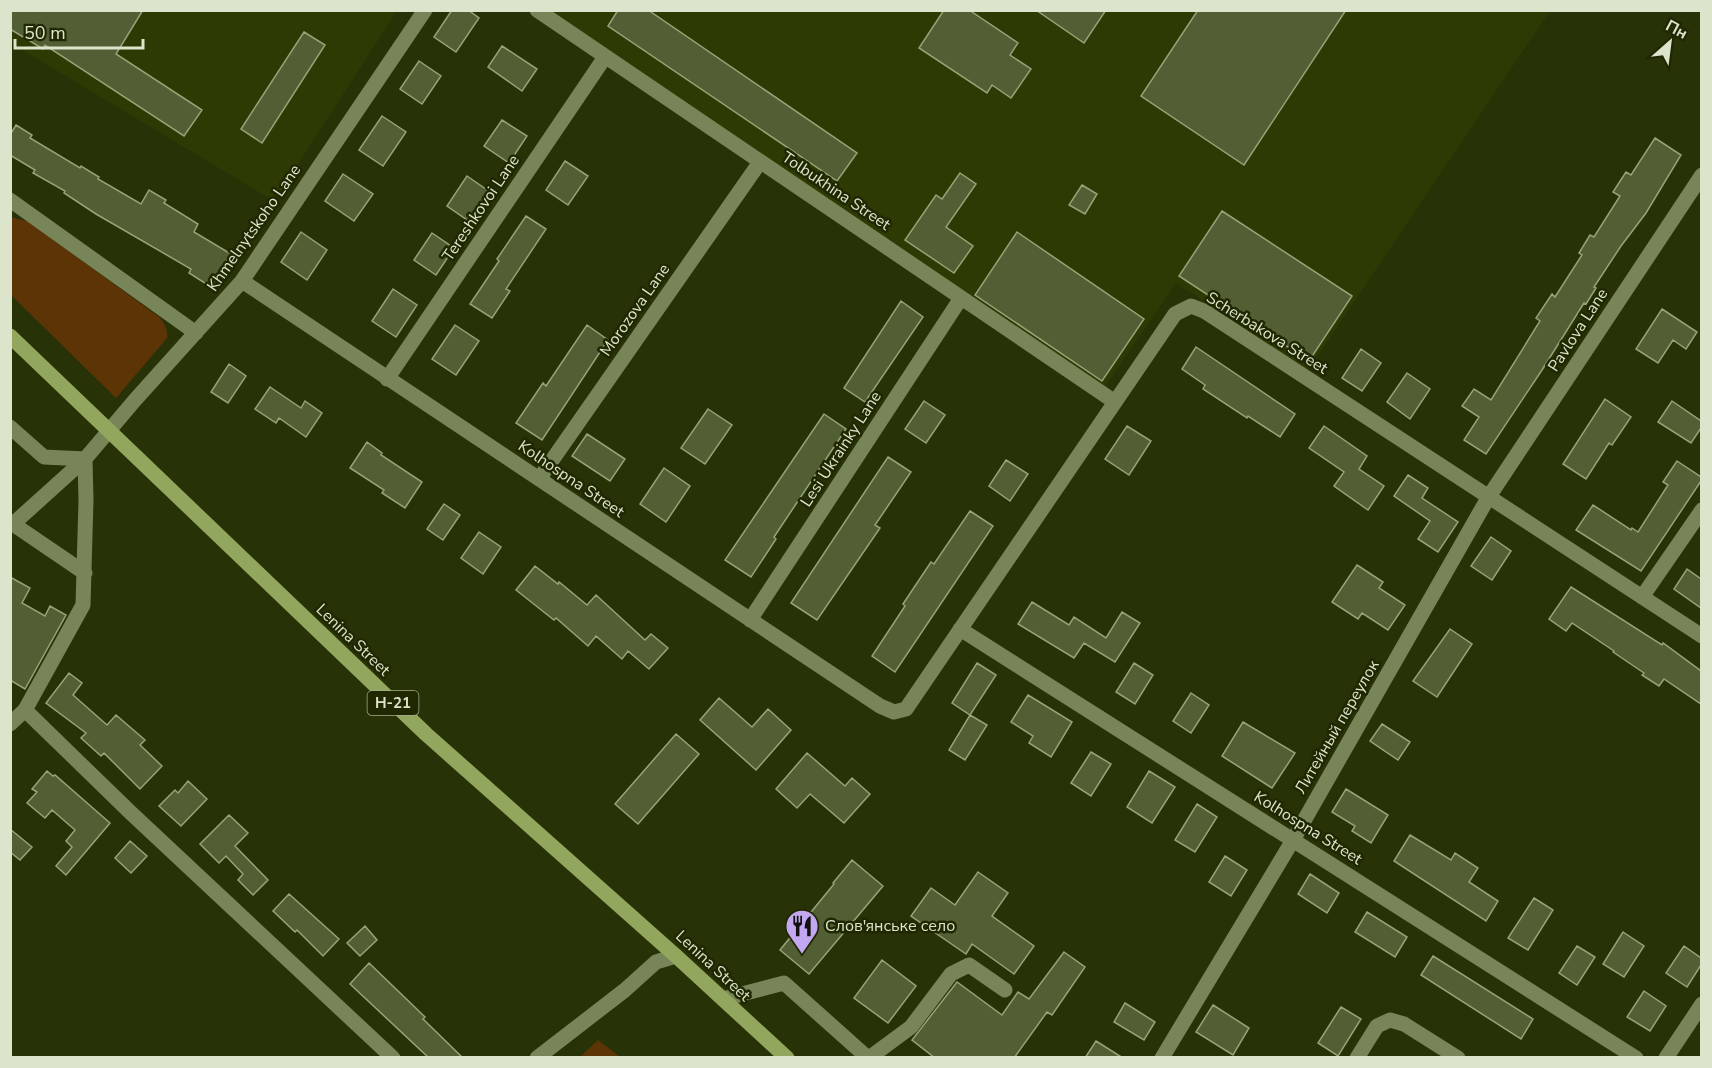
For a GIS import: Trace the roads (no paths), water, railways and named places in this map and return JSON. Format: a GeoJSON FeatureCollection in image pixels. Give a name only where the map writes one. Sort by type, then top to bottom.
{"type":"FeatureCollection","features":[{"type":"Feature","properties":{"kind":"main road","name":"Lenina Street"},"geometry":{"type":"LineString","coordinates":[[10,336],[426,734],[787,1058]]}},
{"type":"Feature","properties":{"kind":"street","name":"Khmelnytskoho Lane"},"geometry":{"type":"LineString","coordinates":[[12,523],[85,459],[242,281],[425,10]]}},
{"type":"Feature","properties":{"kind":"street","name":"Tolbukhina Street"},"geometry":{"type":"LineString","coordinates":[[537,10],[1115,402]]}},
{"type":"Feature","properties":{"kind":"street","name":"Tereshkovoi Lane"},"geometry":{"type":"LineString","coordinates":[[387,379],[605,57]]}},
{"type":"Feature","properties":{"kind":"street","name":"Morozova Lane"},"geometry":{"type":"LineString","coordinates":[[539,479],[760,162]]}},
{"type":"Feature","properties":{"kind":"street","name":"Pavlova Lane"},"geometry":{"type":"LineString","coordinates":[[1486,501],[1701,174]]}},
{"type":"Feature","properties":{"kind":"street"},"geometry":{"type":"LineString","coordinates":[[10,200],[196,333]]}},
{"type":"Feature","properties":{"kind":"street","name":"Kolhospna Street"},"geometry":{"type":"LineString","coordinates":[[242,281],[880,706]]}},
{"type":"Feature","properties":{"kind":"street","name":"Lesi Ukrainky Lane"},"geometry":{"type":"LineString","coordinates":[[750,620],[961,298]]}},
{"type":"Feature","properties":{"kind":"street","name":"Scherbakova Street"},"geometry":{"type":"LineString","coordinates":[[880,706],[894,712],[906,709],[1175,314],[1191,306],[1204,310],[1486,501],[1701,636]]}},
{"type":"Feature","properties":{"kind":"street"},"geometry":{"type":"LineString","coordinates":[[10,427],[44,457],[85,459],[83,605],[25,710],[10,724]]}},
{"type":"Feature","properties":{"kind":"street","name":"Литейный переулок"},"geometry":{"type":"LineString","coordinates":[[1162,1058],[1293,840],[1486,501]]}},
{"type":"Feature","properties":{"kind":"street"},"geometry":{"type":"LineString","coordinates":[[1642,597],[1701,510]]}},
{"type":"Feature","properties":{"kind":"street"},"geometry":{"type":"LineString","coordinates":[[12,523],[85,573]]}},
{"type":"Feature","properties":{"kind":"street","name":"Kolhospna Street"},"geometry":{"type":"LineString","coordinates":[[960,629],[1293,840],[1614,1052],[1636,1058]]}},
{"type":"Feature","properties":{"kind":"street"},"geometry":{"type":"LineString","coordinates":[[25,710],[131,813],[393,1058]]}},
{"type":"Feature","properties":{"kind":"street"},"geometry":{"type":"LineString","coordinates":[[547,1055],[656,962],[676,956]]}},
{"type":"Feature","properties":{"kind":"street"},"geometry":{"type":"LineString","coordinates":[[723,999],[784,983],[868,1058],[911,1027],[951,974],[969,965],[1005,990]]}},
{"type":"Feature","properties":{"kind":"street"},"geometry":{"type":"LineString","coordinates":[[1666,1058],[1701,1004]]}},
{"type":"Feature","properties":{"kind":"street"},"geometry":{"type":"LineString","coordinates":[[1357,1058],[1377,1026],[1390,1020],[1404,1024],[1458,1058]]}},
{"type":"Feature","properties":{"kind":"place","name":"Слов'янське село"},"geometry":{"type":"Point","coordinates":[802,955]}}]}
